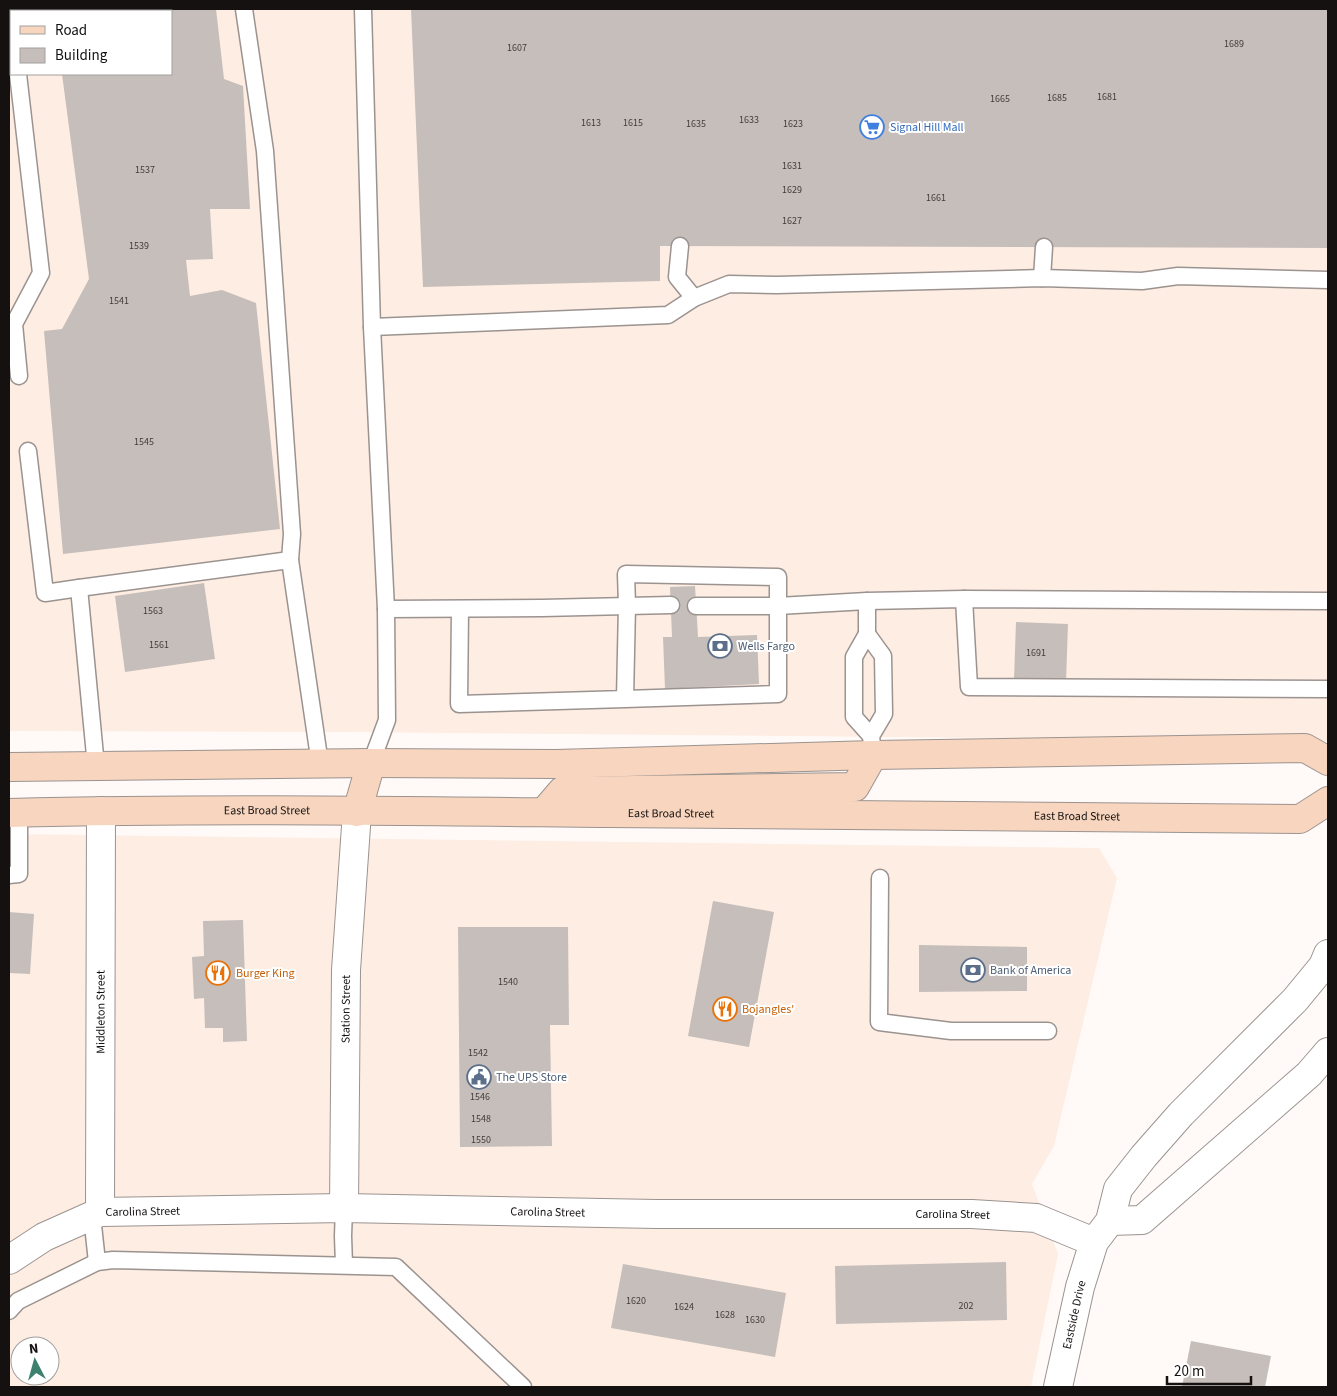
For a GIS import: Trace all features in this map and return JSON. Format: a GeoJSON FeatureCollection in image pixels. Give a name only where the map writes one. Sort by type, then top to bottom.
{"type":"FeatureCollection","features":[{"type":"Feature","properties":{"kind":"main road"},"geometry":{"type":"LineString","coordinates":[[9,767],[372,763],[556,764],[872,746],[1306,748],[1328,761]]}},
{"type":"Feature","properties":{"kind":"main road"},"geometry":{"type":"LineString","coordinates":[[544,812],[562,791],[855,787],[872,746]]}},
{"type":"Feature","properties":{"kind":"main road"},"geometry":{"type":"LineString","coordinates":[[357,812],[372,763]]}},
{"type":"Feature","properties":{"kind":"main road","name":"East Broad Street"},"geometry":{"type":"LineString","coordinates":[[14,813],[101,811],[1056,814],[1300,819],[1328,801]]}},
{"type":"Feature","properties":{"kind":"street","name":"Middleton Street"},"geometry":{"type":"LineString","coordinates":[[96,1214],[101,811]]}},
{"type":"Feature","properties":{"kind":"street","name":"Station Street"},"geometry":{"type":"LineString","coordinates":[[344,1208],[346,970],[357,812]]}},
{"type":"Feature","properties":{"kind":"street"},"geometry":{"type":"LineString","coordinates":[[1094,1242],[1110,1221],[1118,1189],[1144,1156],[1200,1095],[1295,1000],[1323,966],[1328,954]]}},
{"type":"Feature","properties":{"kind":"street"},"geometry":{"type":"LineString","coordinates":[[1110,1221],[1142,1220],[1309,1074],[1328,1052]]}},
{"type":"Feature","properties":{"kind":"street","name":"Carolina Street"},"geometry":{"type":"LineString","coordinates":[[9,1260],[44,1237],[96,1214],[344,1208],[657,1214],[972,1214],[1036,1218],[1094,1242]]}},
{"type":"Feature","properties":{"kind":"street","name":"Eastside Drive"},"geometry":{"type":"LineString","coordinates":[[1058,1387],[1080,1287],[1094,1242]]}},
{"type":"Feature","properties":{"kind":"lane"},"geometry":{"type":"LineString","coordinates":[[244,9],[266,151],[292,534],[290,560],[320,764]]}},
{"type":"Feature","properties":{"kind":"lane"},"geometry":{"type":"LineString","coordinates":[[363,9],[372,327],[386,609],[387,720],[372,763]]}},
{"type":"Feature","properties":{"kind":"lane"},"geometry":{"type":"LineString","coordinates":[[18,75],[41,273],[14,324],[18,376]]}},
{"type":"Feature","properties":{"kind":"lane"},"geometry":{"type":"LineString","coordinates":[[680,246],[677,277],[694,298]]}},
{"type":"Feature","properties":{"kind":"lane"},"geometry":{"type":"LineString","coordinates":[[1042,278],[1044,247]]}},
{"type":"Feature","properties":{"kind":"lane"},"geometry":{"type":"LineString","coordinates":[[372,327],[668,316],[694,298],[729,284],[777,285],[1042,278],[1142,281],[1178,276],[1328,280]]}},
{"type":"Feature","properties":{"kind":"lane"},"geometry":{"type":"LineString","coordinates":[[28,450],[45,593],[290,560]]}},
{"type":"Feature","properties":{"kind":"lane"},"geometry":{"type":"LineString","coordinates":[[460,609],[459,704],[625,700],[778,694],[778,577],[626,574],[625,700]]}},
{"type":"Feature","properties":{"kind":"lane"},"geometry":{"type":"LineString","coordinates":[[80,588],[96,766]]}},
{"type":"Feature","properties":{"kind":"lane"},"geometry":{"type":"LineString","coordinates":[[964,599],[969,687],[1328,689]]}},
{"type":"Feature","properties":{"kind":"lane"},"geometry":{"type":"LineString","coordinates":[[696,606],[778,606],[867,601],[964,599],[1328,601]]}},
{"type":"Feature","properties":{"kind":"lane"},"geometry":{"type":"LineString","coordinates":[[867,601],[866,634],[854,657],[854,717],[872,746]]}},
{"type":"Feature","properties":{"kind":"lane"},"geometry":{"type":"LineString","coordinates":[[386,609],[671,604]]}},
{"type":"Feature","properties":{"kind":"lane"},"geometry":{"type":"LineString","coordinates":[[866,634],[883,656],[884,714],[872,746]]}},
{"type":"Feature","properties":{"kind":"lane"},"geometry":{"type":"LineString","coordinates":[[9,875],[19,874],[14,813]]}},
{"type":"Feature","properties":{"kind":"lane"},"geometry":{"type":"LineString","coordinates":[[880,878],[878,1022],[951,1031],[1048,1031]]}},
{"type":"Feature","properties":{"kind":"lane"},"geometry":{"type":"LineString","coordinates":[[344,1208],[344,1266]]}},
{"type":"Feature","properties":{"kind":"lane"},"geometry":{"type":"LineString","coordinates":[[96,1214],[97,1262]]}},
{"type":"Feature","properties":{"kind":"lane"},"geometry":{"type":"LineString","coordinates":[[9,1311],[18,1301],[97,1262],[123,1260],[396,1267],[523,1387]]}},
{"type":"Feature","properties":{"kind":"shaded area"},"geometry":{"type":"Polygon","coordinates":[[[9,9],[1328,9],[1328,741],[350,732],[9,731],[9,9]]]}},
{"type":"Feature","properties":{"kind":"shaded area"},"geometry":{"type":"Polygon","coordinates":[[[9,834],[1099,848],[1117,878],[1054,1146],[1032,1184],[1058,1254],[1031,1387],[9,1387],[9,834]]]}},
{"type":"Feature","properties":{"kind":"building"},"geometry":{"type":"Polygon","coordinates":[[[216,9],[224,79],[243,86],[250,209],[210,209],[213,259],[186,260],[190,296],[222,290],[256,303],[280,529],[63,554],[44,331],[62,329],[89,279],[62,75],[172,75],[172,10],[54,10],[216,9]]]}},
{"type":"Feature","properties":{"kind":"building","name":"Signal Hill Mall"},"geometry":{"type":"Polygon","coordinates":[[[411,9],[1328,9],[1328,248],[660,246],[660,281],[423,287],[411,9]]]}},
{"type":"Feature","properties":{"kind":"building"},"geometry":{"type":"Polygon","coordinates":[[[204,583],[215,659],[125,672],[115,596],[204,583]]]}},
{"type":"Feature","properties":{"kind":"building"},"geometry":{"type":"Polygon","coordinates":[[[695,586],[698,637],[757,635],[759,684],[665,689],[663,637],[672,637],[670,587],[695,586]]]}},
{"type":"Feature","properties":{"kind":"building"},"geometry":{"type":"Polygon","coordinates":[[[1016,622],[1068,624],[1066,681],[1014,680],[1016,622]]]}},
{"type":"Feature","properties":{"kind":"building"},"geometry":{"type":"Polygon","coordinates":[[[713,901],[774,912],[749,1047],[688,1036],[713,901]]]}},
{"type":"Feature","properties":{"kind":"building"},"geometry":{"type":"Polygon","coordinates":[[[9,912],[34,914],[30,974],[9,973],[9,912]]]}},
{"type":"Feature","properties":{"kind":"building"},"geometry":{"type":"Polygon","coordinates":[[[243,920],[247,1041],[223,1042],[223,1028],[205,1028],[204,998],[194,999],[192,957],[204,956],[203,921],[243,920]]]}},
{"type":"Feature","properties":{"kind":"building"},"geometry":{"type":"Polygon","coordinates":[[[458,927],[568,927],[569,1025],[550,1025],[552,1146],[460,1147],[458,927]]]}},
{"type":"Feature","properties":{"kind":"building"},"geometry":{"type":"Polygon","coordinates":[[[919,945],[1027,947],[1027,991],[919,992],[919,945]]]}},
{"type":"Feature","properties":{"kind":"building"},"geometry":{"type":"Polygon","coordinates":[[[1006,1262],[1007,1320],[836,1324],[835,1266],[1006,1262]]]}},
{"type":"Feature","properties":{"kind":"building"},"geometry":{"type":"Polygon","coordinates":[[[623,1264],[786,1293],[775,1357],[611,1328],[623,1264]]]}},
{"type":"Feature","properties":{"kind":"building"},"geometry":{"type":"Polygon","coordinates":[[[1191,1341],[1271,1356],[1265,1387],[1182,1387],[1191,1341]]]}},
{"type":"Feature","properties":{"kind":"place","name":"Signal Hill Mall"},"geometry":{"type":"Point","coordinates":[872,127]}},
{"type":"Feature","properties":{"kind":"place","name":"Wells Fargo"},"geometry":{"type":"Point","coordinates":[720,646]}},
{"type":"Feature","properties":{"kind":"place","name":"Bank of America"},"geometry":{"type":"Point","coordinates":[973,970]}},
{"type":"Feature","properties":{"kind":"place","name":"Burger King"},"geometry":{"type":"Point","coordinates":[218,973]}},
{"type":"Feature","properties":{"kind":"place","name":"Bojangles'"},"geometry":{"type":"Point","coordinates":[725,1009]}},
{"type":"Feature","properties":{"kind":"place","name":"The UPS Store"},"geometry":{"type":"Point","coordinates":[479,1077]}}]}
